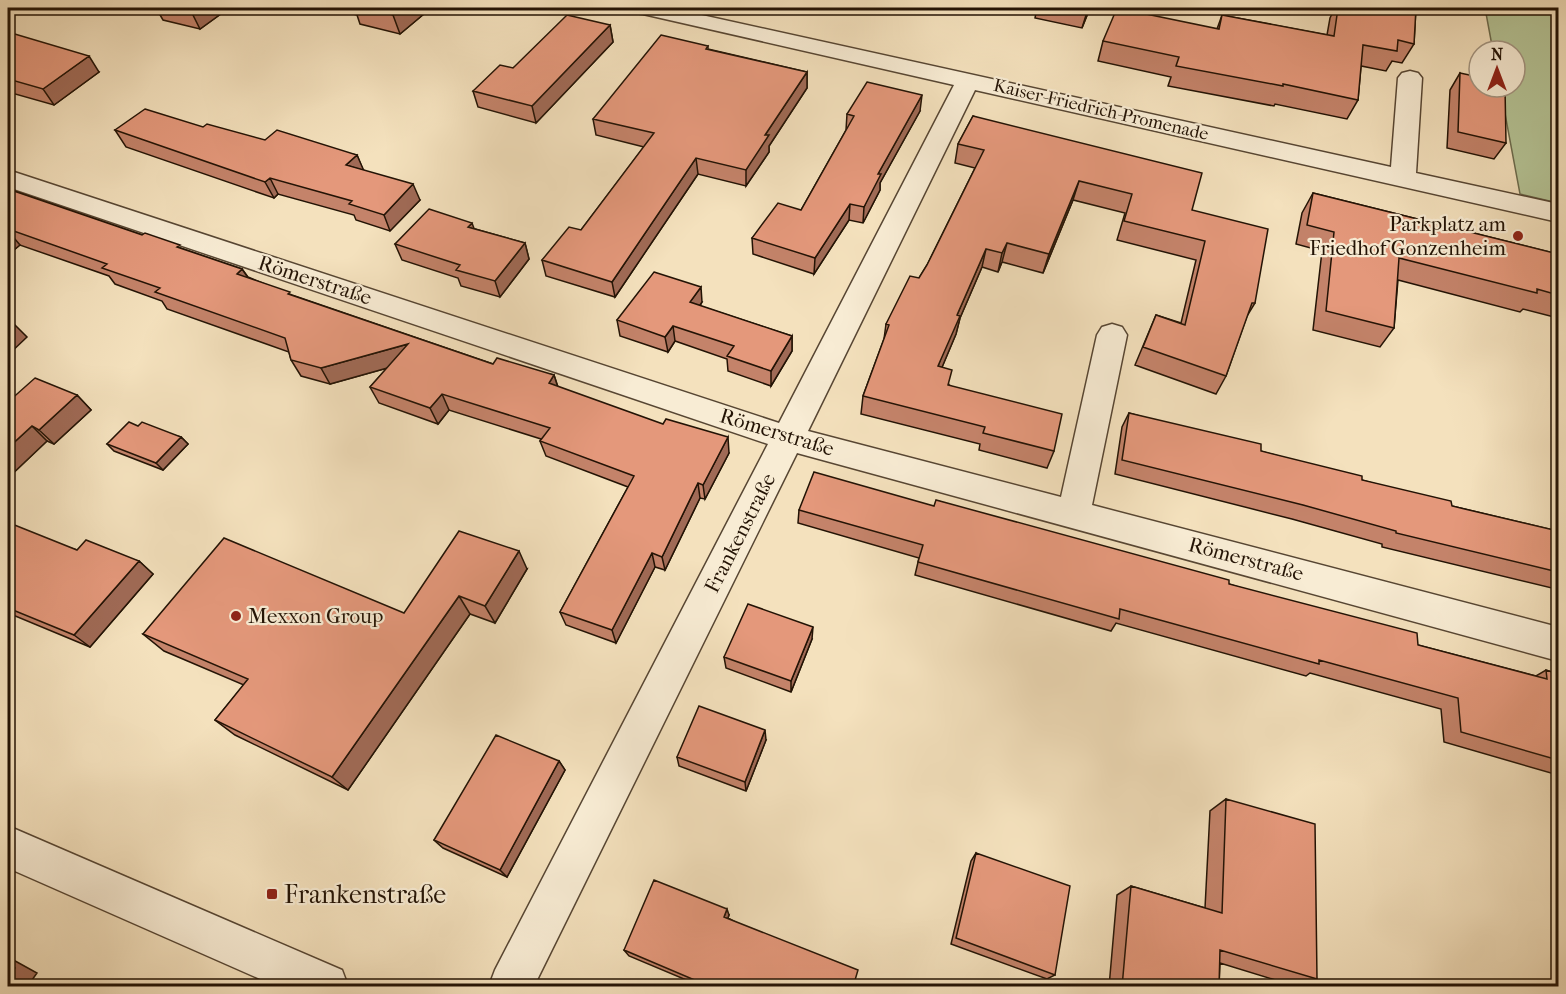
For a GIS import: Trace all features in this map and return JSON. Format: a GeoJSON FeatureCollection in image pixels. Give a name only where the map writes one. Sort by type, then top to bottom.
{"type":"FeatureCollection","features":[{"type":"Feature","properties":{"kind":"street","name":"Kaiser-Friedrich-Promenade"},"geometry":{"type":"LineString","coordinates":[[643,8],[969,79],[1558,213]]}},
{"type":"Feature","properties":{"kind":"street"},"geometry":{"type":"LineString","coordinates":[[1403,179],[1410,78]]}},
{"type":"Feature","properties":{"kind":"street","name":"Frankenstraße"},"geometry":{"type":"LineString","coordinates":[[511,987],[969,79]]}},
{"type":"Feature","properties":{"kind":"street","name":"Römerstraße"},"geometry":{"type":"LineString","coordinates":[[8,178],[788,438],[1558,644]]}},
{"type":"Feature","properties":{"kind":"street"},"geometry":{"type":"LineString","coordinates":[[1074,513],[1112,335]]}},
{"type":"Feature","properties":{"kind":"street"},"geometry":{"type":"LineString","coordinates":[[8,847],[326,987]]}},
{"type":"Feature","properties":{"kind":"green space"},"geometry":{"type":"Polygon","coordinates":[[[1485,8],[1558,8],[1558,203],[1520,194],[1502,99],[1527,99],[1527,39],[1491,39],[1485,8]]]}},
{"type":"Feature","properties":{"kind":"building"},"geometry":{"type":"Polygon","coordinates":[[[365,8],[402,8],[393,15],[365,8]]]}},
{"type":"Feature","properties":{"kind":"building"},"geometry":{"type":"Polygon","coordinates":[[[1066,8],[1088,8],[1087,12],[1066,8]]]}},
{"type":"Feature","properties":{"kind":"building"},"geometry":{"type":"Polygon","coordinates":[[[1117,8],[1219,29],[1222,15],[1334,36],[1338,8],[1416,8],[1414,44],[1398,40],[1397,51],[1363,45],[1358,100],[1283,84],[1283,86],[1176,66],[1179,57],[1103,41],[1117,8]]]}},
{"type":"Feature","properties":{"kind":"building"},"geometry":{"type":"Polygon","coordinates":[[[567,15],[610,25],[532,106],[473,91],[500,65],[513,68],[567,15]]]}},
{"type":"Feature","properties":{"kind":"building"},"geometry":{"type":"Polygon","coordinates":[[[8,32],[89,56],[43,89],[8,79],[8,32]]]}},
{"type":"Feature","properties":{"kind":"building"},"geometry":{"type":"Polygon","coordinates":[[[661,35],[708,46],[706,49],[807,72],[765,135],[769,135],[746,170],[696,158],[612,282],[542,260],[569,227],[581,230],[654,133],[593,119],[661,35]]]}},
{"type":"Feature","properties":{"kind":"building"},"geometry":{"type":"Polygon","coordinates":[[[1460,73],[1467,74],[1467,99],[1505,99],[1506,143],[1458,132],[1460,73]]]}},
{"type":"Feature","properties":{"kind":"building"},"geometry":{"type":"Polygon","coordinates":[[[867,82],[922,95],[878,174],[881,174],[864,207],[850,204],[815,258],[752,238],[778,203],[801,210],[854,116],[847,114],[867,82]]]}},
{"type":"Feature","properties":{"kind":"building"},"geometry":{"type":"Polygon","coordinates":[[[145,109],[203,127],[207,124],[265,140],[277,130],[357,155],[346,165],[413,184],[384,215],[349,204],[352,201],[270,178],[265,182],[115,130],[145,109]]]}},
{"type":"Feature","properties":{"kind":"building"},"geometry":{"type":"Polygon","coordinates":[[[973,116],[1202,173],[1192,210],[1268,229],[1255,303],[1252,303],[1226,376],[1143,347],[1156,315],[1185,325],[1205,241],[1124,221],[1132,194],[1079,181],[1049,254],[1007,243],[1002,253],[986,249],[938,366],[952,370],[948,385],[1062,414],[1054,451],[983,433],[985,427],[863,396],[889,325],[886,324],[910,276],[919,278],[927,265],[984,150],[958,144],[973,116]]]}},
{"type":"Feature","properties":{"kind":"building"},"geometry":{"type":"Polygon","coordinates":[[[8,189],[142,235],[145,233],[180,245],[177,247],[242,269],[237,274],[290,292],[288,294],[493,364],[497,358],[554,375],[549,383],[663,424],[666,419],[728,437],[703,485],[698,483],[662,557],[652,553],[612,630],[560,612],[634,476],[540,441],[550,428],[442,394],[430,408],[370,387],[408,344],[321,368],[291,360],[285,338],[155,292],[160,288],[102,268],[107,264],[8,229],[8,189]]]}},
{"type":"Feature","properties":{"kind":"building"},"geometry":{"type":"Polygon","coordinates":[[[1313,193],[1558,254],[1558,295],[1537,289],[1537,293],[1399,258],[1394,328],[1326,311],[1334,232],[1307,225],[1313,193]]]}},
{"type":"Feature","properties":{"kind":"building"},"geometry":{"type":"Polygon","coordinates":[[[429,209],[472,223],[468,227],[525,243],[495,281],[456,270],[460,265],[395,244],[429,209]]]}},
{"type":"Feature","properties":{"kind":"building"},"geometry":{"type":"Polygon","coordinates":[[[654,272],[701,287],[690,302],[792,336],[771,371],[727,356],[734,346],[673,326],[665,337],[617,320],[654,272]]]}},
{"type":"Feature","properties":{"kind":"building"},"geometry":{"type":"Polygon","coordinates":[[[35,378],[77,395],[39,430],[32,426],[8,448],[8,402],[35,378]]]}},
{"type":"Feature","properties":{"kind":"building"},"geometry":{"type":"Polygon","coordinates":[[[1129,413],[1261,444],[1261,451],[1362,476],[1362,480],[1451,501],[1452,506],[1558,531],[1558,572],[1396,533],[1396,531],[1303,505],[1122,460],[1129,413]]]}},
{"type":"Feature","properties":{"kind":"building"},"geometry":{"type":"Polygon","coordinates":[[[129,422],[138,426],[142,422],[181,437],[156,463],[107,444],[129,422]]]}},
{"type":"Feature","properties":{"kind":"building"},"geometry":{"type":"Polygon","coordinates":[[[814,472],[934,506],[936,500],[1229,580],[1229,584],[1417,633],[1418,645],[1547,679],[1546,670],[1558,674],[1558,760],[1461,732],[1458,698],[1319,660],[1319,664],[1120,609],[1119,619],[918,562],[923,545],[799,510],[814,472]]]}},
{"type":"Feature","properties":{"kind":"building"},"geometry":{"type":"Polygon","coordinates":[[[12,524],[77,550],[86,540],[139,561],[74,635],[8,608],[8,529],[12,524]]]}},
{"type":"Feature","properties":{"kind":"building"},"geometry":{"type":"Polygon","coordinates":[[[459,531],[519,551],[485,606],[459,596],[332,777],[215,720],[248,679],[143,634],[224,538],[404,613],[459,531]]]}},
{"type":"Feature","properties":{"kind":"building"},"geometry":{"type":"Polygon","coordinates":[[[748,604],[813,627],[791,681],[724,657],[748,604]]]}},
{"type":"Feature","properties":{"kind":"building"},"geometry":{"type":"Polygon","coordinates":[[[699,706],[765,730],[745,782],[677,757],[699,706]]]}},
{"type":"Feature","properties":{"kind":"building"},"geometry":{"type":"Polygon","coordinates":[[[496,735],[559,761],[500,870],[434,840],[496,735]]]}},
{"type":"Feature","properties":{"kind":"building"},"geometry":{"type":"Polygon","coordinates":[[[1226,799],[1315,824],[1317,979],[1220,950],[1219,987],[1122,987],[1131,886],[1222,913],[1226,799]]]}},
{"type":"Feature","properties":{"kind":"building"},"geometry":{"type":"Polygon","coordinates":[[[976,853],[1070,886],[1055,975],[956,938],[976,853]]]}},
{"type":"Feature","properties":{"kind":"building"},"geometry":{"type":"Polygon","coordinates":[[[654,880],[727,909],[724,917],[858,970],[853,987],[711,987],[624,950],[654,880]]]}},
{"type":"Feature","properties":{"kind":"building"},"geometry":{"type":"Polygon","coordinates":[[[8,964],[15,968],[8,978],[8,964]]]}},
{"type":"Feature","properties":{"kind":"building"},"geometry":{"type":"Polygon","coordinates":[[[76,982],[84,987],[72,987],[76,982]]]}},
{"type":"Feature","properties":{"kind":"place","name":"Parkplatz am Friedhof Gonzenheim"},"geometry":{"type":"Point","coordinates":[1518,236]}},
{"type":"Feature","properties":{"kind":"place","name":"Mexxon Group"},"geometry":{"type":"Point","coordinates":[236,616]}},
{"type":"Feature","properties":{"kind":"place","name":"Frankenstraße"},"geometry":{"type":"Point","coordinates":[272,894]}}]}
